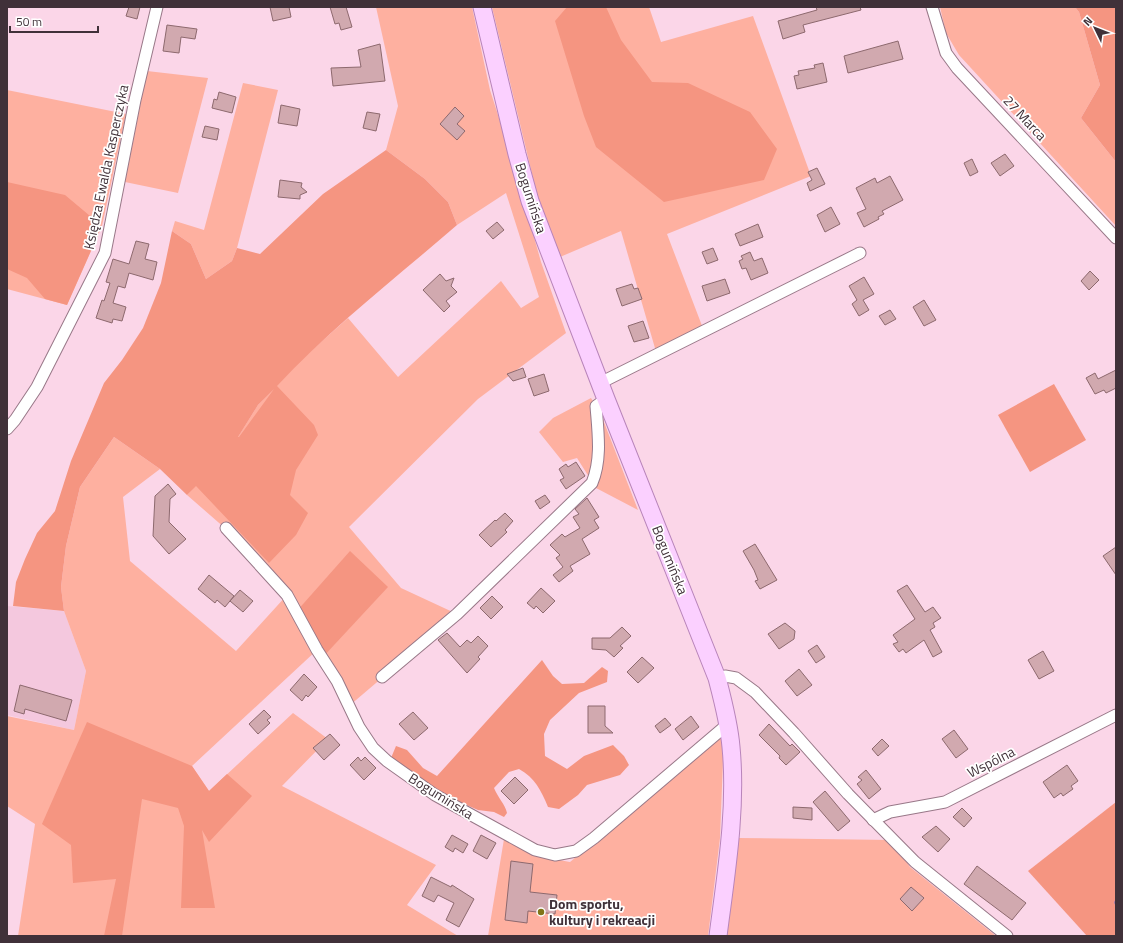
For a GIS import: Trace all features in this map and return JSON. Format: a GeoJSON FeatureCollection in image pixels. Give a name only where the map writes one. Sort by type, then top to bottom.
{"type":"FeatureCollection","features":[{"type":"Feature","properties":{"kind":"main road","name":"Bogumińska"},"geometry":{"type":"LineString","coordinates":[[482,7],[517,154],[530,201],[716,678],[728,724],[732,748],[733,804],[718,936]]}},
{"type":"Feature","properties":{"kind":"street","name":"Księdza Ewalda Kasperczyka"},"geometry":{"type":"LineString","coordinates":[[7,429],[15,420],[37,387],[105,253],[136,100],[157,7]]}},
{"type":"Feature","properties":{"kind":"street","name":"27 Marca"},"geometry":{"type":"LineString","coordinates":[[932,7],[946,53],[957,68],[1116,238]]}},
{"type":"Feature","properties":{"kind":"street"},"geometry":{"type":"LineString","coordinates":[[600,383],[860,254]]}},
{"type":"Feature","properties":{"kind":"street"},"geometry":{"type":"LineString","coordinates":[[382,677],[457,614],[592,483],[596,472],[599,451],[596,406],[606,399]]}},
{"type":"Feature","properties":{"kind":"street","name":"Bogumińska"},"geometry":{"type":"LineString","coordinates":[[226,528],[287,596],[317,650],[337,681],[359,727],[373,748],[387,761],[435,795],[535,850],[555,855],[576,851],[594,838],[728,724]]}},
{"type":"Feature","properties":{"kind":"street"},"geometry":{"type":"LineString","coordinates":[[716,678],[725,676],[736,678],[755,692],[873,820],[915,862],[1007,936]]}},
{"type":"Feature","properties":{"kind":"street","name":"Wspólna"},"geometry":{"type":"LineString","coordinates":[[873,820],[890,812],[945,802],[1116,716]]}},
{"type":"Feature","properties":{"kind":"shaded area"},"geometry":{"type":"Polygon","coordinates":[[[376,7],[472,7],[490,90],[513,162],[541,262],[566,333],[478,399],[349,527],[401,588],[457,614],[349,706],[317,650],[192,766],[209,791],[293,713],[328,739],[282,786],[436,865],[407,905],[458,936],[18,936],[35,824],[7,806],[7,716],[74,730],[86,671],[64,611],[61,587],[66,546],[80,487],[114,437],[160,469],[123,497],[130,561],[236,651],[287,595],[226,529],[187,495],[234,443],[258,405],[303,358],[348,318],[398,377],[501,281],[521,308],[539,297],[506,193],[457,225],[448,202],[425,179],[386,150],[398,106],[376,7]]]}},
{"type":"Feature","properties":{"kind":"shaded area"},"geometry":{"type":"Polygon","coordinates":[[[492,7],[649,7],[661,42],[753,16],[811,176],[667,234],[704,331],[657,355],[621,231],[560,257],[539,203],[492,7]]]}},
{"type":"Feature","properties":{"kind":"shaded area"},"geometry":{"type":"Polygon","coordinates":[[[567,7],[606,7],[621,40],[652,82],[688,83],[750,112],[777,149],[764,180],[664,202],[596,147],[584,116],[555,21],[567,7]]]}},
{"type":"Feature","properties":{"kind":"shaded area"},"geometry":{"type":"Polygon","coordinates":[[[940,7],[1075,7],[1079,12],[1100,85],[1081,118],[1116,162],[1116,226],[959,55],[946,33],[940,7]]]}},
{"type":"Feature","properties":{"kind":"shaded area"},"geometry":{"type":"Polygon","coordinates":[[[1075,7],[1116,7],[1116,162],[1081,118],[1100,85],[1079,12],[1075,7]]]}},
{"type":"Feature","properties":{"kind":"shaded area"},"geometry":{"type":"Polygon","coordinates":[[[147,71],[208,78],[178,193],[125,182],[147,71]]]}},
{"type":"Feature","properties":{"kind":"shaded area"},"geometry":{"type":"Polygon","coordinates":[[[243,83],[278,90],[237,248],[232,261],[206,279],[191,244],[172,231],[175,221],[204,230],[243,83]]]}},
{"type":"Feature","properties":{"kind":"shaded area"},"geometry":{"type":"Polygon","coordinates":[[[7,90],[126,114],[102,226],[67,305],[7,289],[7,90]]]}},
{"type":"Feature","properties":{"kind":"shaded area"},"geometry":{"type":"Polygon","coordinates":[[[386,150],[425,179],[448,202],[457,225],[342,323],[277,386],[314,425],[318,435],[296,470],[290,495],[308,513],[296,535],[269,563],[196,486],[187,495],[160,469],[114,437],[80,487],[66,546],[61,587],[64,611],[13,606],[16,582],[25,559],[37,533],[55,511],[71,461],[104,383],[122,360],[143,328],[161,283],[172,231],[191,244],[206,279],[232,261],[237,248],[260,254],[323,194],[386,150]],[[274,389],[258,405],[239,437],[274,389]]]}},
{"type":"Feature","properties":{"kind":"shaded area"},"geometry":{"type":"Polygon","coordinates":[[[7,182],[65,195],[102,226],[67,305],[45,299],[27,278],[7,269],[7,182]]]}},
{"type":"Feature","properties":{"kind":"shaded area"},"geometry":{"type":"Polygon","coordinates":[[[1054,384],[1086,440],[1030,472],[998,415],[1054,384]]]}},
{"type":"Feature","properties":{"kind":"shaded area"},"geometry":{"type":"Polygon","coordinates":[[[591,398],[602,417],[638,510],[596,488],[577,458],[563,462],[539,432],[553,418],[591,398]]]}},
{"type":"Feature","properties":{"kind":"shaded area"},"geometry":{"type":"Polygon","coordinates":[[[350,551],[388,587],[322,658],[296,612],[350,551]]]}},
{"type":"Feature","properties":{"kind":"shaded area"},"geometry":{"type":"Polygon","coordinates":[[[7,606],[64,611],[86,671],[74,730],[7,715],[7,606]]]}},
{"type":"Feature","properties":{"kind":"shaded area"},"geometry":{"type":"Polygon","coordinates":[[[542,660],[553,676],[562,684],[584,683],[602,667],[608,671],[607,682],[579,693],[550,720],[544,734],[545,756],[567,769],[584,756],[613,745],[624,756],[629,765],[620,775],[587,785],[578,795],[559,809],[548,807],[537,785],[525,773],[519,769],[509,772],[494,788],[506,810],[507,813],[504,817],[494,812],[478,810],[448,797],[391,758],[396,746],[407,750],[423,768],[437,776],[542,660]]]}},
{"type":"Feature","properties":{"kind":"shaded area"},"geometry":{"type":"Polygon","coordinates":[[[87,722],[192,766],[209,791],[227,774],[252,796],[209,842],[202,830],[215,908],[181,908],[184,826],[178,808],[142,799],[122,936],[104,936],[116,879],[73,883],[71,845],[42,824],[87,722]]]}},
{"type":"Feature","properties":{"kind":"shaded area"},"geometry":{"type":"Polygon","coordinates":[[[724,734],[720,838],[708,936],[488,936],[504,839],[537,856],[570,862],[724,734]]]}},
{"type":"Feature","properties":{"kind":"shaded area"},"geometry":{"type":"Polygon","coordinates":[[[1116,802],[1116,936],[1087,936],[1028,871],[1116,802]]]}},
{"type":"Feature","properties":{"kind":"shaded area"},"geometry":{"type":"Polygon","coordinates":[[[738,838],[892,840],[910,867],[996,936],[727,936],[738,838]]]}},
{"type":"Feature","properties":{"kind":"building"},"geometry":{"type":"Polygon","coordinates":[[[129,7],[140,7],[137,19],[126,16],[129,7]]]}},
{"type":"Feature","properties":{"kind":"building"},"geometry":{"type":"Polygon","coordinates":[[[270,7],[289,7],[291,17],[273,21],[270,7]]]}},
{"type":"Feature","properties":{"kind":"building"},"geometry":{"type":"Polygon","coordinates":[[[330,7],[346,7],[352,27],[341,30],[339,23],[335,24],[330,7]]]}},
{"type":"Feature","properties":{"kind":"building"},"geometry":{"type":"Polygon","coordinates":[[[816,7],[860,7],[861,10],[803,25],[805,32],[783,39],[778,21],[817,10],[816,7]]]}},
{"type":"Feature","properties":{"kind":"building"},"geometry":{"type":"Polygon","coordinates":[[[167,25],[197,29],[195,39],[181,37],[179,53],[163,51],[167,25]]]}},
{"type":"Feature","properties":{"kind":"building"},"geometry":{"type":"Polygon","coordinates":[[[898,41],[903,59],[848,73],[844,56],[898,41]]]}},
{"type":"Feature","properties":{"kind":"building"},"geometry":{"type":"Polygon","coordinates":[[[380,44],[385,81],[333,86],[331,68],[361,67],[358,50],[380,44]]]}},
{"type":"Feature","properties":{"kind":"building"},"geometry":{"type":"Polygon","coordinates":[[[823,63],[827,82],[797,89],[794,76],[799,75],[798,71],[815,68],[814,65],[823,63]]]}},
{"type":"Feature","properties":{"kind":"building"},"geometry":{"type":"Polygon","coordinates":[[[219,92],[236,97],[232,113],[212,108],[214,99],[217,100],[219,92]]]}},
{"type":"Feature","properties":{"kind":"building"},"geometry":{"type":"Polygon","coordinates":[[[281,105],[300,109],[297,126],[278,123],[281,105]]]}},
{"type":"Feature","properties":{"kind":"building"},"geometry":{"type":"Polygon","coordinates":[[[455,107],[464,116],[457,124],[465,131],[457,140],[440,124],[455,107]]]}},
{"type":"Feature","properties":{"kind":"building"},"geometry":{"type":"Polygon","coordinates":[[[367,112],[380,114],[376,131],[363,128],[367,112]]]}},
{"type":"Feature","properties":{"kind":"building"},"geometry":{"type":"Polygon","coordinates":[[[205,126],[219,129],[217,140],[202,137],[205,126]]]}},
{"type":"Feature","properties":{"kind":"building"},"geometry":{"type":"Polygon","coordinates":[[[1005,154],[1014,166],[1000,176],[991,163],[1005,154]]]}},
{"type":"Feature","properties":{"kind":"building"},"geometry":{"type":"Polygon","coordinates":[[[972,159],[978,172],[970,176],[964,163],[972,159]]]}},
{"type":"Feature","properties":{"kind":"building"},"geometry":{"type":"Polygon","coordinates":[[[817,168],[825,184],[810,191],[807,183],[812,180],[808,172],[817,168]]]}},
{"type":"Feature","properties":{"kind":"building"},"geometry":{"type":"Polygon","coordinates":[[[890,176],[903,200],[882,211],[884,214],[878,217],[879,219],[864,227],[857,213],[866,209],[856,188],[875,178],[877,183],[890,176]]]}},
{"type":"Feature","properties":{"kind":"building"},"geometry":{"type":"Polygon","coordinates":[[[280,180],[302,183],[301,187],[307,192],[300,195],[300,199],[278,197],[280,180]]]}},
{"type":"Feature","properties":{"kind":"building"},"geometry":{"type":"Polygon","coordinates":[[[831,207],[840,224],[825,232],[817,215],[831,207]]]}},
{"type":"Feature","properties":{"kind":"building"},"geometry":{"type":"Polygon","coordinates":[[[497,222],[504,230],[493,239],[486,231],[497,222]]]}},
{"type":"Feature","properties":{"kind":"building"},"geometry":{"type":"Polygon","coordinates":[[[758,224],[763,237],[740,246],[735,234],[758,224]]]}},
{"type":"Feature","properties":{"kind":"building"},"geometry":{"type":"Polygon","coordinates":[[[136,241],[149,244],[145,259],[157,262],[153,280],[129,273],[125,288],[118,286],[113,303],[126,307],[122,321],[113,319],[112,323],[96,318],[110,283],[106,282],[113,259],[129,264],[136,241]]]}},
{"type":"Feature","properties":{"kind":"building"},"geometry":{"type":"Polygon","coordinates":[[[713,248],[718,260],[707,264],[702,252],[713,248]]]}},
{"type":"Feature","properties":{"kind":"building"},"geometry":{"type":"Polygon","coordinates":[[[750,252],[754,261],[762,258],[768,273],[751,280],[746,268],[742,269],[739,261],[743,259],[741,256],[750,252]]]}},
{"type":"Feature","properties":{"kind":"building"},"geometry":{"type":"Polygon","coordinates":[[[1090,271],[1099,280],[1089,290],[1081,281],[1090,271]]]}},
{"type":"Feature","properties":{"kind":"building"},"geometry":{"type":"Polygon","coordinates":[[[440,274],[446,281],[454,278],[451,286],[457,292],[446,301],[450,306],[444,312],[423,290],[440,274]]]}},
{"type":"Feature","properties":{"kind":"building"},"geometry":{"type":"Polygon","coordinates":[[[864,277],[874,294],[863,300],[869,310],[859,316],[852,304],[857,300],[849,286],[864,277]]]}},
{"type":"Feature","properties":{"kind":"building"},"geometry":{"type":"Polygon","coordinates":[[[725,279],[730,293],[707,301],[702,286],[725,279]]]}},
{"type":"Feature","properties":{"kind":"building"},"geometry":{"type":"Polygon","coordinates":[[[632,284],[634,289],[638,288],[642,299],[622,306],[616,289],[632,284]]]}},
{"type":"Feature","properties":{"kind":"building"},"geometry":{"type":"Polygon","coordinates":[[[924,300],[936,320],[924,326],[913,307],[924,300]]]}},
{"type":"Feature","properties":{"kind":"building"},"geometry":{"type":"Polygon","coordinates":[[[890,310],[896,319],[885,325],[879,316],[890,310]]]}},
{"type":"Feature","properties":{"kind":"building"},"geometry":{"type":"Polygon","coordinates":[[[643,321],[649,338],[634,342],[628,326],[643,321]]]}},
{"type":"Feature","properties":{"kind":"building"},"geometry":{"type":"Polygon","coordinates":[[[523,368],[526,377],[513,381],[507,374],[523,368]]]}},
{"type":"Feature","properties":{"kind":"building"},"geometry":{"type":"Polygon","coordinates":[[[1116,370],[1116,388],[1106,393],[1104,390],[1095,394],[1086,378],[1095,373],[1098,379],[1116,370]]]}},
{"type":"Feature","properties":{"kind":"building"},"geometry":{"type":"Polygon","coordinates":[[[544,374],[549,391],[534,396],[528,379],[544,374]]]}},
{"type":"Feature","properties":{"kind":"building"},"geometry":{"type":"Polygon","coordinates":[[[576,462],[585,476],[566,489],[560,480],[564,478],[559,469],[566,464],[568,467],[576,462]]]}},
{"type":"Feature","properties":{"kind":"building"},"geometry":{"type":"Polygon","coordinates":[[[168,484],[176,494],[170,499],[169,522],[186,539],[169,554],[153,536],[155,496],[168,484]]]}},
{"type":"Feature","properties":{"kind":"building"},"geometry":{"type":"Polygon","coordinates":[[[545,495],[550,502],[540,509],[535,501],[545,495]]]}},
{"type":"Feature","properties":{"kind":"building"},"geometry":{"type":"Polygon","coordinates":[[[587,498],[599,517],[594,520],[599,528],[582,539],[590,554],[570,566],[573,571],[559,582],[553,575],[563,567],[556,558],[560,555],[550,545],[562,534],[565,537],[580,528],[573,517],[579,514],[575,509],[587,498]]]}},
{"type":"Feature","properties":{"kind":"building"},"geometry":{"type":"Polygon","coordinates":[[[505,513],[513,521],[505,530],[507,532],[491,547],[479,535],[505,513]]]}},
{"type":"Feature","properties":{"kind":"building"},"geometry":{"type":"Polygon","coordinates":[[[755,544],[777,580],[760,589],[755,581],[758,580],[754,570],[743,551],[755,544]]]}},
{"type":"Feature","properties":{"kind":"building"},"geometry":{"type":"Polygon","coordinates":[[[1116,547],[1116,575],[1103,556],[1116,547]]]}},
{"type":"Feature","properties":{"kind":"building"},"geometry":{"type":"Polygon","coordinates":[[[209,575],[234,596],[225,607],[217,600],[215,603],[198,589],[209,575]]]}},
{"type":"Feature","properties":{"kind":"building"},"geometry":{"type":"Polygon","coordinates":[[[907,585],[925,612],[933,607],[941,618],[933,623],[935,627],[930,630],[942,652],[933,657],[924,640],[906,653],[903,649],[899,652],[893,644],[898,642],[893,635],[915,619],[897,591],[907,585]]]}},
{"type":"Feature","properties":{"kind":"building"},"geometry":{"type":"Polygon","coordinates":[[[541,588],[555,601],[543,613],[536,606],[534,609],[527,603],[541,588]]]}},
{"type":"Feature","properties":{"kind":"building"},"geometry":{"type":"Polygon","coordinates":[[[240,590],[253,601],[243,612],[230,601],[240,590]]]}},
{"type":"Feature","properties":{"kind":"building"},"geometry":{"type":"Polygon","coordinates":[[[492,596],[503,607],[491,619],[480,608],[492,596]]]}},
{"type":"Feature","properties":{"kind":"building"},"geometry":{"type":"Polygon","coordinates":[[[785,623],[795,631],[794,639],[779,649],[768,634],[785,623]]]}},
{"type":"Feature","properties":{"kind":"building"},"geometry":{"type":"Polygon","coordinates":[[[622,627],[631,636],[620,646],[623,648],[614,657],[606,650],[592,649],[592,638],[610,638],[622,627]]]}},
{"type":"Feature","properties":{"kind":"building"},"geometry":{"type":"Polygon","coordinates":[[[447,633],[460,647],[467,640],[471,643],[478,636],[488,646],[478,657],[480,659],[467,673],[438,640],[447,633]]]}},
{"type":"Feature","properties":{"kind":"building"},"geometry":{"type":"Polygon","coordinates":[[[817,645],[825,657],[816,663],[808,651],[817,645]]]}},
{"type":"Feature","properties":{"kind":"building"},"geometry":{"type":"Polygon","coordinates":[[[1043,651],[1054,671],[1039,679],[1028,660],[1043,651]]]}},
{"type":"Feature","properties":{"kind":"building"},"geometry":{"type":"Polygon","coordinates":[[[642,657],[654,668],[638,683],[627,672],[642,657]]]}},
{"type":"Feature","properties":{"kind":"building"},"geometry":{"type":"Polygon","coordinates":[[[799,669],[812,685],[797,696],[785,681],[799,669]]]}},
{"type":"Feature","properties":{"kind":"building"},"geometry":{"type":"Polygon","coordinates":[[[304,674],[317,687],[308,697],[306,695],[302,701],[290,690],[304,674]]]}},
{"type":"Feature","properties":{"kind":"building"},"geometry":{"type":"Polygon","coordinates":[[[20,685],[72,700],[66,721],[25,709],[24,714],[14,711],[20,685]]]}},
{"type":"Feature","properties":{"kind":"building"},"geometry":{"type":"Polygon","coordinates":[[[588,706],[605,706],[605,726],[613,733],[588,733],[588,706]]]}},
{"type":"Feature","properties":{"kind":"building"},"geometry":{"type":"Polygon","coordinates":[[[264,710],[271,717],[267,720],[270,723],[258,734],[249,724],[264,710]]]}},
{"type":"Feature","properties":{"kind":"building"},"geometry":{"type":"Polygon","coordinates":[[[413,712],[428,728],[414,740],[399,724],[413,712]]]}},
{"type":"Feature","properties":{"kind":"building"},"geometry":{"type":"Polygon","coordinates":[[[691,716],[699,727],[683,740],[675,729],[691,716]]]}},
{"type":"Feature","properties":{"kind":"building"},"geometry":{"type":"Polygon","coordinates":[[[665,718],[671,725],[660,733],[655,726],[665,718]]]}},
{"type":"Feature","properties":{"kind":"building"},"geometry":{"type":"Polygon","coordinates":[[[769,724],[790,746],[792,744],[800,752],[786,765],[779,758],[780,756],[759,735],[769,724]]]}},
{"type":"Feature","properties":{"kind":"building"},"geometry":{"type":"Polygon","coordinates":[[[954,730],[968,749],[956,758],[942,739],[954,730]]]}},
{"type":"Feature","properties":{"kind":"building"},"geometry":{"type":"Polygon","coordinates":[[[330,734],[340,745],[324,760],[313,748],[330,734]]]}},
{"type":"Feature","properties":{"kind":"building"},"geometry":{"type":"Polygon","coordinates":[[[882,739],[889,746],[878,756],[872,749],[882,739]]]}},
{"type":"Feature","properties":{"kind":"building"},"geometry":{"type":"Polygon","coordinates":[[[358,757],[361,761],[365,757],[376,768],[364,780],[350,765],[358,757]]]}},
{"type":"Feature","properties":{"kind":"building"},"geometry":{"type":"Polygon","coordinates":[[[1067,765],[1078,781],[1071,786],[1073,789],[1063,796],[1061,793],[1054,798],[1043,782],[1067,765]]]}},
{"type":"Feature","properties":{"kind":"building"},"geometry":{"type":"Polygon","coordinates":[[[866,770],[881,789],[869,799],[857,784],[862,780],[858,777],[866,770]]]}},
{"type":"Feature","properties":{"kind":"building"},"geometry":{"type":"Polygon","coordinates":[[[515,777],[528,790],[514,804],[501,791],[515,777]]]}},
{"type":"Feature","properties":{"kind":"building"},"geometry":{"type":"Polygon","coordinates":[[[825,791],[850,821],[838,831],[813,802],[825,791]]]}},
{"type":"Feature","properties":{"kind":"building"},"geometry":{"type":"Polygon","coordinates":[[[793,807],[812,808],[812,820],[793,818],[793,807]]]}},
{"type":"Feature","properties":{"kind":"building"},"geometry":{"type":"Polygon","coordinates":[[[962,808],[972,818],[964,827],[953,817],[962,808]]]}},
{"type":"Feature","properties":{"kind":"building"},"geometry":{"type":"Polygon","coordinates":[[[936,826],[950,839],[938,852],[922,837],[936,826]]]}},
{"type":"Feature","properties":{"kind":"building"},"geometry":{"type":"Polygon","coordinates":[[[452,835],[468,844],[463,853],[455,848],[453,852],[445,847],[452,835]]]}},
{"type":"Feature","properties":{"kind":"building"},"geometry":{"type":"Polygon","coordinates":[[[481,835],[496,843],[487,859],[473,851],[481,835]]]}},
{"type":"Feature","properties":{"kind":"building"},"geometry":{"type":"Polygon","coordinates":[[[511,861],[533,864],[530,892],[557,895],[555,914],[528,911],[527,923],[505,920],[511,861]]]}},
{"type":"Feature","properties":{"kind":"building"},"geometry":{"type":"Polygon","coordinates":[[[977,866],[1026,903],[1012,920],[964,884],[977,866]]]}},
{"type":"Feature","properties":{"kind":"building"},"geometry":{"type":"Polygon","coordinates":[[[431,877],[451,887],[452,885],[474,899],[459,927],[446,920],[454,903],[438,895],[434,902],[422,896],[431,877]]]}},
{"type":"Feature","properties":{"kind":"building"},"geometry":{"type":"Polygon","coordinates":[[[911,887],[924,898],[912,911],[900,899],[911,887]]]}},
{"type":"Feature","properties":{"kind":"place","name":"Dom sportu, kultury i rekreacji"},"geometry":{"type":"Point","coordinates":[541,912]}}]}
